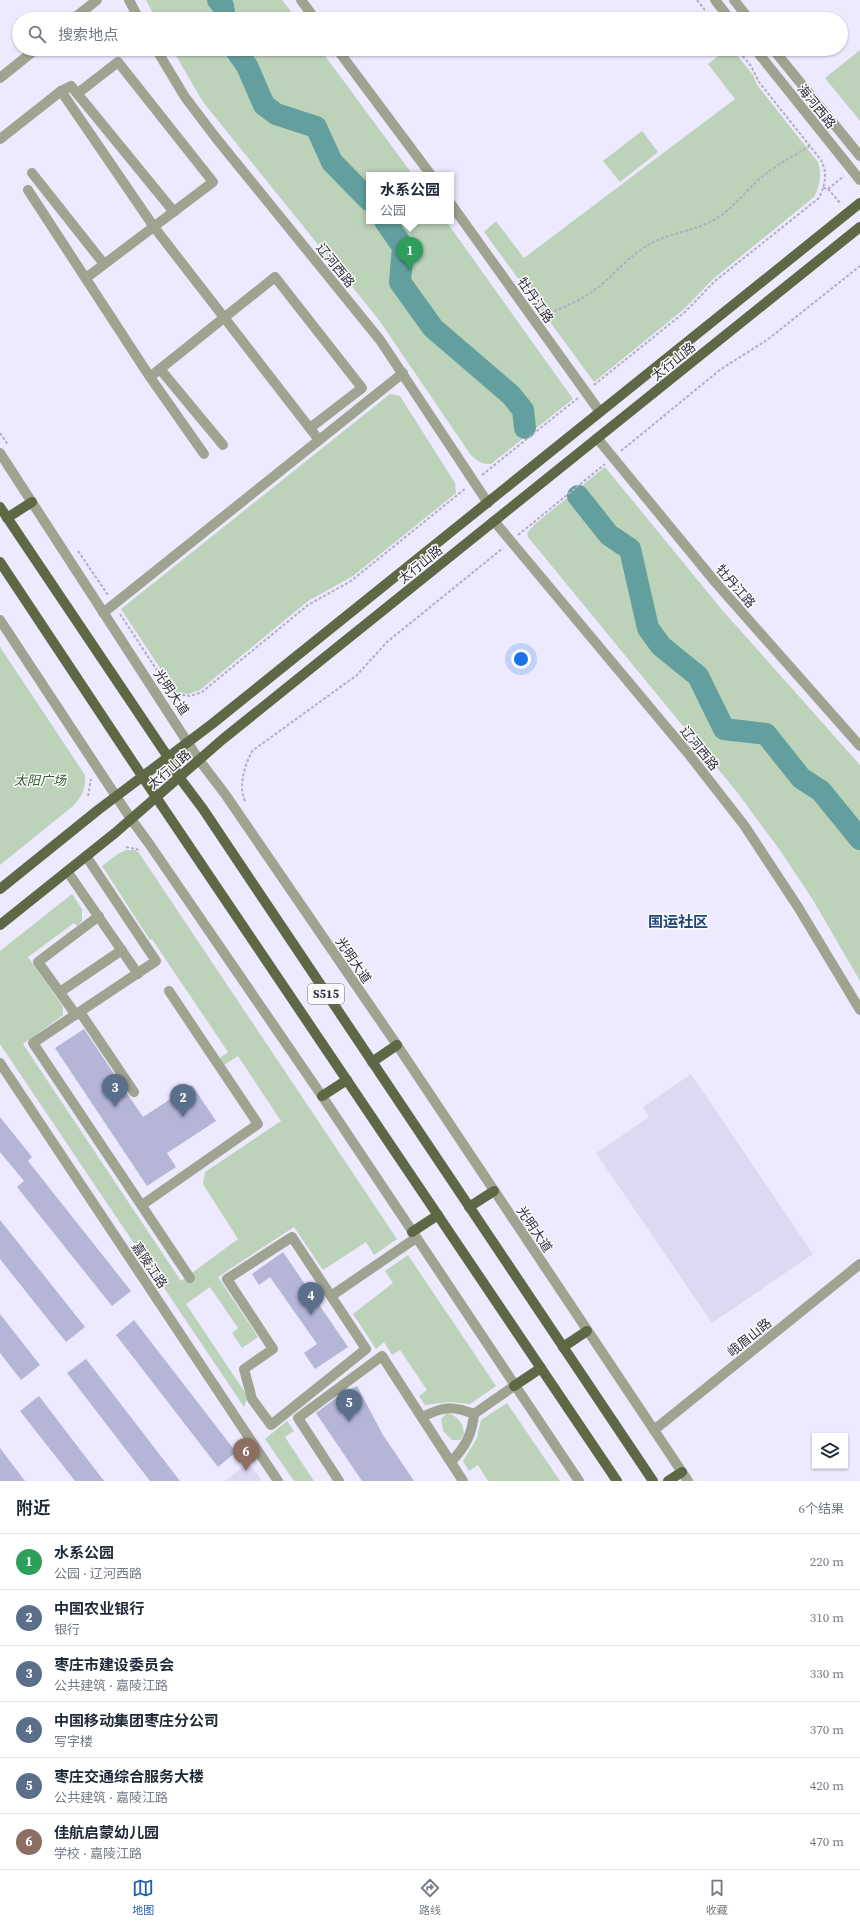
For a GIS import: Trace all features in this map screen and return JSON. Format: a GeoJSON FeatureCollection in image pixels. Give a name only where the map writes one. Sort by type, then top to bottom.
{"type":"FeatureCollection","features":[{"type":"Feature","properties":{"kind":"main road","name":"太行山路"},"geometry":{"type":"LineString","coordinates":[[0,889],[142,776],[189,742],[860,203]]}},
{"type":"Feature","properties":{"kind":"main road","name":"太行山路"},"geometry":{"type":"LineString","coordinates":[[0,925],[131,819],[199,760],[860,226]]}},
{"type":"Feature","properties":{"kind":"main road"},"geometry":{"type":"LineString","coordinates":[[7,518],[32,502]]}},
{"type":"Feature","properties":{"kind":"main road","name":"S515"},"geometry":{"type":"LineString","coordinates":[[0,507],[168,757],[179,777],[203,809],[653,1481]]}},
{"type":"Feature","properties":{"kind":"main road","name":"S515"},"geometry":{"type":"LineString","coordinates":[[0,562],[156,797],[617,1481]]}},
{"type":"Feature","properties":{"kind":"main road"},"geometry":{"type":"LineString","coordinates":[[372,1062],[397,1045]]}},
{"type":"Feature","properties":{"kind":"main road"},"geometry":{"type":"LineString","coordinates":[[322,1096],[347,1080]]}},
{"type":"Feature","properties":{"kind":"main road"},"geometry":{"type":"LineString","coordinates":[[469,1207],[494,1191]]}},
{"type":"Feature","properties":{"kind":"main road"},"geometry":{"type":"LineString","coordinates":[[414,1235],[438,1215]]}},
{"type":"Feature","properties":{"kind":"main road"},"geometry":{"type":"LineString","coordinates":[[563,1347],[587,1331]]}},
{"type":"Feature","properties":{"kind":"main road"},"geometry":{"type":"LineString","coordinates":[[514,1386],[541,1368]]}},
{"type":"Feature","properties":{"kind":"main road"},"geometry":{"type":"LineString","coordinates":[[668,1481],[682,1472]]}},
{"type":"Feature","properties":{"kind":"street"},"geometry":{"type":"LineString","coordinates":[[82,12],[97,0]]}},
{"type":"Feature","properties":{"kind":"street"},"geometry":{"type":"LineString","coordinates":[[129,0],[135,12]]}},
{"type":"Feature","properties":{"kind":"street"},"geometry":{"type":"LineString","coordinates":[[301,0],[310,12]]}},
{"type":"Feature","properties":{"kind":"street"},"geometry":{"type":"LineString","coordinates":[[715,0],[724,12]]}},
{"type":"Feature","properties":{"kind":"street"},"geometry":{"type":"LineString","coordinates":[[734,0],[743,12]]}},
{"type":"Feature","properties":{"kind":"street"},"geometry":{"type":"LineString","coordinates":[[0,78],[27,56]]}},
{"type":"Feature","properties":{"kind":"street","name":"辽河西路"},"geometry":{"type":"LineString","coordinates":[[160,56],[185,97],[216,138],[367,323],[403,374],[488,503]]}},
{"type":"Feature","properties":{"kind":"street"},"geometry":{"type":"LineString","coordinates":[[342,56],[429,172]]}},
{"type":"Feature","properties":{"kind":"street","name":"海河西路"},"geometry":{"type":"LineString","coordinates":[[761,56],[860,180]]}},
{"type":"Feature","properties":{"kind":"street","name":"海河西路"},"geometry":{"type":"LineString","coordinates":[[780,56],[860,156]]}},
{"type":"Feature","properties":{"kind":"street"},"geometry":{"type":"LineString","coordinates":[[78,93],[118,62],[213,182],[86,278]]}},
{"type":"Feature","properties":{"kind":"street"},"geometry":{"type":"LineString","coordinates":[[0,139],[61,91],[71,86],[174,212]]}},
{"type":"Feature","properties":{"kind":"street"},"geometry":{"type":"LineString","coordinates":[[61,91],[154,227],[319,440]]}},
{"type":"Feature","properties":{"kind":"street"},"geometry":{"type":"LineString","coordinates":[[32,173],[104,264]]}},
{"type":"Feature","properties":{"kind":"street"},"geometry":{"type":"LineString","coordinates":[[28,190],[150,377],[204,454]]}},
{"type":"Feature","properties":{"kind":"street","name":"牡丹江路"},"geometry":{"type":"LineString","coordinates":[[454,208],[600,412]]}},
{"type":"Feature","properties":{"kind":"street"},"geometry":{"type":"LineString","coordinates":[[150,377],[275,277],[362,388],[310,428]]}},
{"type":"Feature","properties":{"kind":"street"},"geometry":{"type":"LineString","coordinates":[[160,369],[223,446]]}},
{"type":"Feature","properties":{"kind":"street"},"geometry":{"type":"LineString","coordinates":[[103,613],[403,374]]}},
{"type":"Feature","properties":{"kind":"street","name":"牡丹江路"},"geometry":{"type":"LineString","coordinates":[[597,438],[727,595],[860,746]]}},
{"type":"Feature","properties":{"kind":"street","name":"光明大道"},"geometry":{"type":"LineString","coordinates":[[0,453],[103,613],[189,742],[199,760],[225,794],[397,1045],[688,1481]]}},
{"type":"Feature","properties":{"kind":"street","name":"辽河西路"},"geometry":{"type":"LineString","coordinates":[[494,521],[687,752],[744,825],[798,907],[860,1010]]}},
{"type":"Feature","properties":{"kind":"street"},"geometry":{"type":"LineString","coordinates":[[0,620],[131,819],[322,1096],[514,1386],[579,1481]]}},
{"type":"Feature","properties":{"kind":"street"},"geometry":{"type":"LineString","coordinates":[[86,856],[156,961],[33,1043],[190,1278]]}},
{"type":"Feature","properties":{"kind":"street"},"geometry":{"type":"LineString","coordinates":[[67,871],[138,974]]}},
{"type":"Feature","properties":{"kind":"street"},"geometry":{"type":"LineString","coordinates":[[99,916],[38,962],[60,992],[78,1013],[134,1092]]}},
{"type":"Feature","properties":{"kind":"street"},"geometry":{"type":"LineString","coordinates":[[60,992],[122,950]]}},
{"type":"Feature","properties":{"kind":"street"},"geometry":{"type":"LineString","coordinates":[[142,1205],[258,1124],[168,992]]}},
{"type":"Feature","properties":{"kind":"street","name":"嘉陵江路"},"geometry":{"type":"LineString","coordinates":[[0,1063],[278,1481]]}},
{"type":"Feature","properties":{"kind":"street"},"geometry":{"type":"LineString","coordinates":[[331,1296],[414,1235]]}},
{"type":"Feature","properties":{"kind":"street"},"geometry":{"type":"LineString","coordinates":[[292,1237],[331,1296],[366,1349],[271,1425],[252,1399],[244,1369],[273,1349],[227,1279],[292,1237]]}},
{"type":"Feature","properties":{"kind":"street","name":"峨眉山路"},"geometry":{"type":"LineString","coordinates":[[654,1430],[860,1264]]}},
{"type":"Feature","properties":{"kind":"street"},"geometry":{"type":"LineString","coordinates":[[339,1481],[298,1418],[382,1356],[463,1481]]}},
{"type":"Feature","properties":{"kind":"street"},"geometry":{"type":"LineString","coordinates":[[451,1462],[468,1441],[474,1414],[514,1386]]}},
{"type":"Feature","properties":{"kind":"street"},"geometry":{"type":"LineString","coordinates":[[422,1417],[439,1408],[461,1409],[474,1414]]}},
{"type":"Feature","properties":{"kind":"path"},"geometry":{"type":"LineString","coordinates":[[697,0],[706,12]]}},
{"type":"Feature","properties":{"kind":"path"},"geometry":{"type":"LineString","coordinates":[[119,613],[172,693],[190,696],[202,692],[308,605],[351,581],[686,311],[715,280],[819,198],[826,178],[826,169],[821,160],[759,82],[751,66],[743,56]]}},
{"type":"Feature","properties":{"kind":"path"},"geometry":{"type":"LineString","coordinates":[[545,315],[585,297],[634,255],[658,239],[717,219],[727,212],[764,175],[810,146]]}},
{"type":"Feature","properties":{"kind":"path"},"geometry":{"type":"LineString","coordinates":[[823,188],[828,189]]}},
{"type":"Feature","properties":{"kind":"path"},"geometry":{"type":"LineString","coordinates":[[242,782],[244,766],[252,750],[357,675],[387,642],[721,369],[767,340],[860,266]]}},
{"type":"Feature","properties":{"kind":"path"},"geometry":{"type":"LineString","coordinates":[[0,433],[9,446]]}},
{"type":"Feature","properties":{"kind":"path"},"geometry":{"type":"LineString","coordinates":[[75,546],[110,600]]}},
{"type":"Feature","properties":{"kind":"path"},"geometry":{"type":"LineString","coordinates":[[88,796],[91,778]]}},
{"type":"Feature","properties":{"kind":"path"},"geometry":{"type":"LineString","coordinates":[[126,848],[142,850]]}},
{"type":"Feature","properties":{"kind":"shaded area"},"geometry":{"type":"Polygon","coordinates":[[[691,1074],[813,1254],[712,1323],[596,1153],[649,1117],[643,1107],[691,1074]]]}},
{"type":"Feature","properties":{"kind":"shaded area"},"geometry":{"type":"Polygon","coordinates":[[[249,1462],[262,1481],[225,1481],[249,1462]]]}},
{"type":"Feature","properties":{"kind":"green space"},"geometry":{"type":"Polygon","coordinates":[[[146,0],[282,0],[291,12],[152,12],[146,0]]]}},
{"type":"Feature","properties":{"kind":"green space"},"geometry":{"type":"Polygon","coordinates":[[[860,50],[860,121],[825,78],[860,50]]]}},
{"type":"Feature","properties":{"kind":"green space"},"geometry":{"type":"Polygon","coordinates":[[[176,56],[325,56],[411,172],[366,172],[366,224],[448,224],[573,399],[491,464],[482,463],[475,459],[470,454],[379,320],[203,102],[176,56]]]}},
{"type":"Feature","properties":{"kind":"green space"},"geometry":{"type":"Polygon","coordinates":[[[718,56],[738,56],[753,75],[757,85],[818,162],[820,176],[816,193],[814,197],[713,279],[684,309],[594,382],[484,232],[496,221],[524,258],[735,99],[708,64],[718,56]]]}},
{"type":"Feature","properties":{"kind":"green space"},"geometry":{"type":"Polygon","coordinates":[[[642,131],[658,152],[620,182],[603,161],[642,131]]]}},
{"type":"Feature","properties":{"kind":"green space"},"geometry":{"type":"Polygon","coordinates":[[[390,394],[400,396],[455,483],[456,493],[353,576],[308,601],[200,690],[188,694],[176,692],[121,609],[390,394]]]}},
{"type":"Feature","properties":{"kind":"green space"},"geometry":{"type":"Polygon","coordinates":[[[605,467],[723,611],[860,765],[860,981],[813,900],[779,849],[737,792],[528,537],[527,533],[535,524],[605,467]]]}},
{"type":"Feature","properties":{"kind":"green space","name":"太阳广场"},"geometry":{"type":"Polygon","coordinates":[[[0,647],[85,775],[85,784],[83,792],[73,806],[0,865],[0,647]]]}},
{"type":"Feature","properties":{"kind":"green space"},"geometry":{"type":"Polygon","coordinates":[[[126,850],[135,850],[139,853],[397,1239],[374,1255],[366,1242],[323,1270],[294,1227],[218,1277],[258,1337],[242,1348],[232,1333],[238,1328],[210,1287],[186,1304],[248,1397],[244,1407],[0,1044],[0,951],[72,894],[82,909],[82,921],[77,926],[74,923],[28,957],[63,1007],[63,1015],[23,1044],[181,1281],[238,1239],[203,1184],[205,1172],[281,1121],[238,1056],[224,1065],[220,1058],[228,1052],[152,939],[150,940],[102,866],[126,850]]]}},
{"type":"Feature","properties":{"kind":"green space"},"geometry":{"type":"Polygon","coordinates":[[[408,1255],[496,1386],[470,1404],[449,1402],[425,1405],[419,1396],[427,1390],[400,1350],[392,1355],[384,1342],[376,1349],[353,1314],[393,1283],[385,1271],[408,1255]]]}},
{"type":"Feature","properties":{"kind":"green space"},"geometry":{"type":"Polygon","coordinates":[[[507,1403],[560,1481],[488,1481],[478,1465],[469,1471],[463,1461],[477,1438],[481,1420],[507,1403]]]}},
{"type":"Feature","properties":{"kind":"green space"},"geometry":{"type":"Polygon","coordinates":[[[447,1413],[457,1418],[461,1423],[464,1434],[460,1440],[452,1440],[443,1431],[441,1419],[447,1413]]]}},
{"type":"Feature","properties":{"kind":"green space"},"geometry":{"type":"Polygon","coordinates":[[[287,1421],[294,1431],[285,1437],[314,1481],[294,1481],[265,1439],[287,1421]]]}},
{"type":"Feature","properties":{"kind":"building"},"geometry":{"type":"Polygon","coordinates":[[[84,1029],[143,1117],[192,1085],[216,1121],[167,1153],[176,1167],[147,1186],[55,1048],[84,1029]]]}},
{"type":"Feature","properties":{"kind":"building"},"geometry":{"type":"Polygon","coordinates":[[[0,1117],[32,1157],[28,1161],[131,1291],[112,1306],[17,1187],[24,1181],[0,1152],[0,1117]]]}},
{"type":"Feature","properties":{"kind":"building"},"geometry":{"type":"Polygon","coordinates":[[[0,1220],[85,1327],[66,1342],[0,1259],[0,1220]]]}},
{"type":"Feature","properties":{"kind":"building"},"geometry":{"type":"Polygon","coordinates":[[[283,1252],[348,1347],[315,1369],[304,1353],[317,1344],[270,1277],[259,1285],[252,1274],[283,1252]]]}},
{"type":"Feature","properties":{"kind":"building"},"geometry":{"type":"Polygon","coordinates":[[[0,1314],[40,1365],[21,1380],[0,1353],[0,1314]]]}},
{"type":"Feature","properties":{"kind":"building"},"geometry":{"type":"Polygon","coordinates":[[[134,1320],[236,1452],[218,1467],[116,1335],[134,1320]]]}},
{"type":"Feature","properties":{"kind":"building"},"geometry":{"type":"Polygon","coordinates":[[[86,1359],[180,1481],[150,1481],[67,1373],[86,1359]]]}},
{"type":"Feature","properties":{"kind":"building"},"geometry":{"type":"Polygon","coordinates":[[[357,1386],[383,1435],[414,1481],[362,1481],[316,1413],[340,1395],[357,1386]]]}},
{"type":"Feature","properties":{"kind":"building"},"geometry":{"type":"Polygon","coordinates":[[[39,1396],[104,1481],[75,1481],[20,1411],[39,1396]]]}},
{"type":"Feature","properties":{"kind":"building"},"geometry":{"type":"Polygon","coordinates":[[[0,1448],[25,1481],[0,1481],[0,1448]]]}},
{"type":"Feature","properties":{"kind":"waterway"},"geometry":{"type":"LineString","coordinates":[[218,0],[223,6],[224,12]]}},
{"type":"Feature","properties":{"kind":"waterway"},"geometry":{"type":"LineString","coordinates":[[240,56],[247,66],[264,105],[276,114],[316,127],[332,162],[366,197]]}},
{"type":"Feature","properties":{"kind":"waterway"},"geometry":{"type":"LineString","coordinates":[[387,224],[403,247],[400,282],[433,328],[511,395],[523,410],[525,428]]}},
{"type":"Feature","properties":{"kind":"waterway"},"geometry":{"type":"LineString","coordinates":[[578,496],[609,535],[630,549],[648,628],[661,646],[698,676],[724,729],[766,734],[801,778],[821,791],[860,839]]}},
{"type":"Feature","properties":{"kind":"place","name":"水系公园"},"geometry":{"type":"Point","coordinates":[410,270]}},
{"type":"Feature","properties":{"kind":"place","name":"枣庄市建设委员会"},"geometry":{"type":"Point","coordinates":[115,1107]}},
{"type":"Feature","properties":{"kind":"place","name":"中国农业银行"},"geometry":{"type":"Point","coordinates":[183,1117]}},
{"type":"Feature","properties":{"kind":"place","name":"中国移动集团枣庄分公司"},"geometry":{"type":"Point","coordinates":[311,1315]}},
{"type":"Feature","properties":{"kind":"place","name":"枣庄交通综合服务大楼"},"geometry":{"type":"Point","coordinates":[349,1422]}},
{"type":"Feature","properties":{"kind":"place","name":"佳航启蒙幼儿园"},"geometry":{"type":"Point","coordinates":[246,1471]}},
{"type":"Feature","properties":{"kind":"district","name":"国运社区"},"geometry":{"type":"Point","coordinates":[678,922]}}]}
